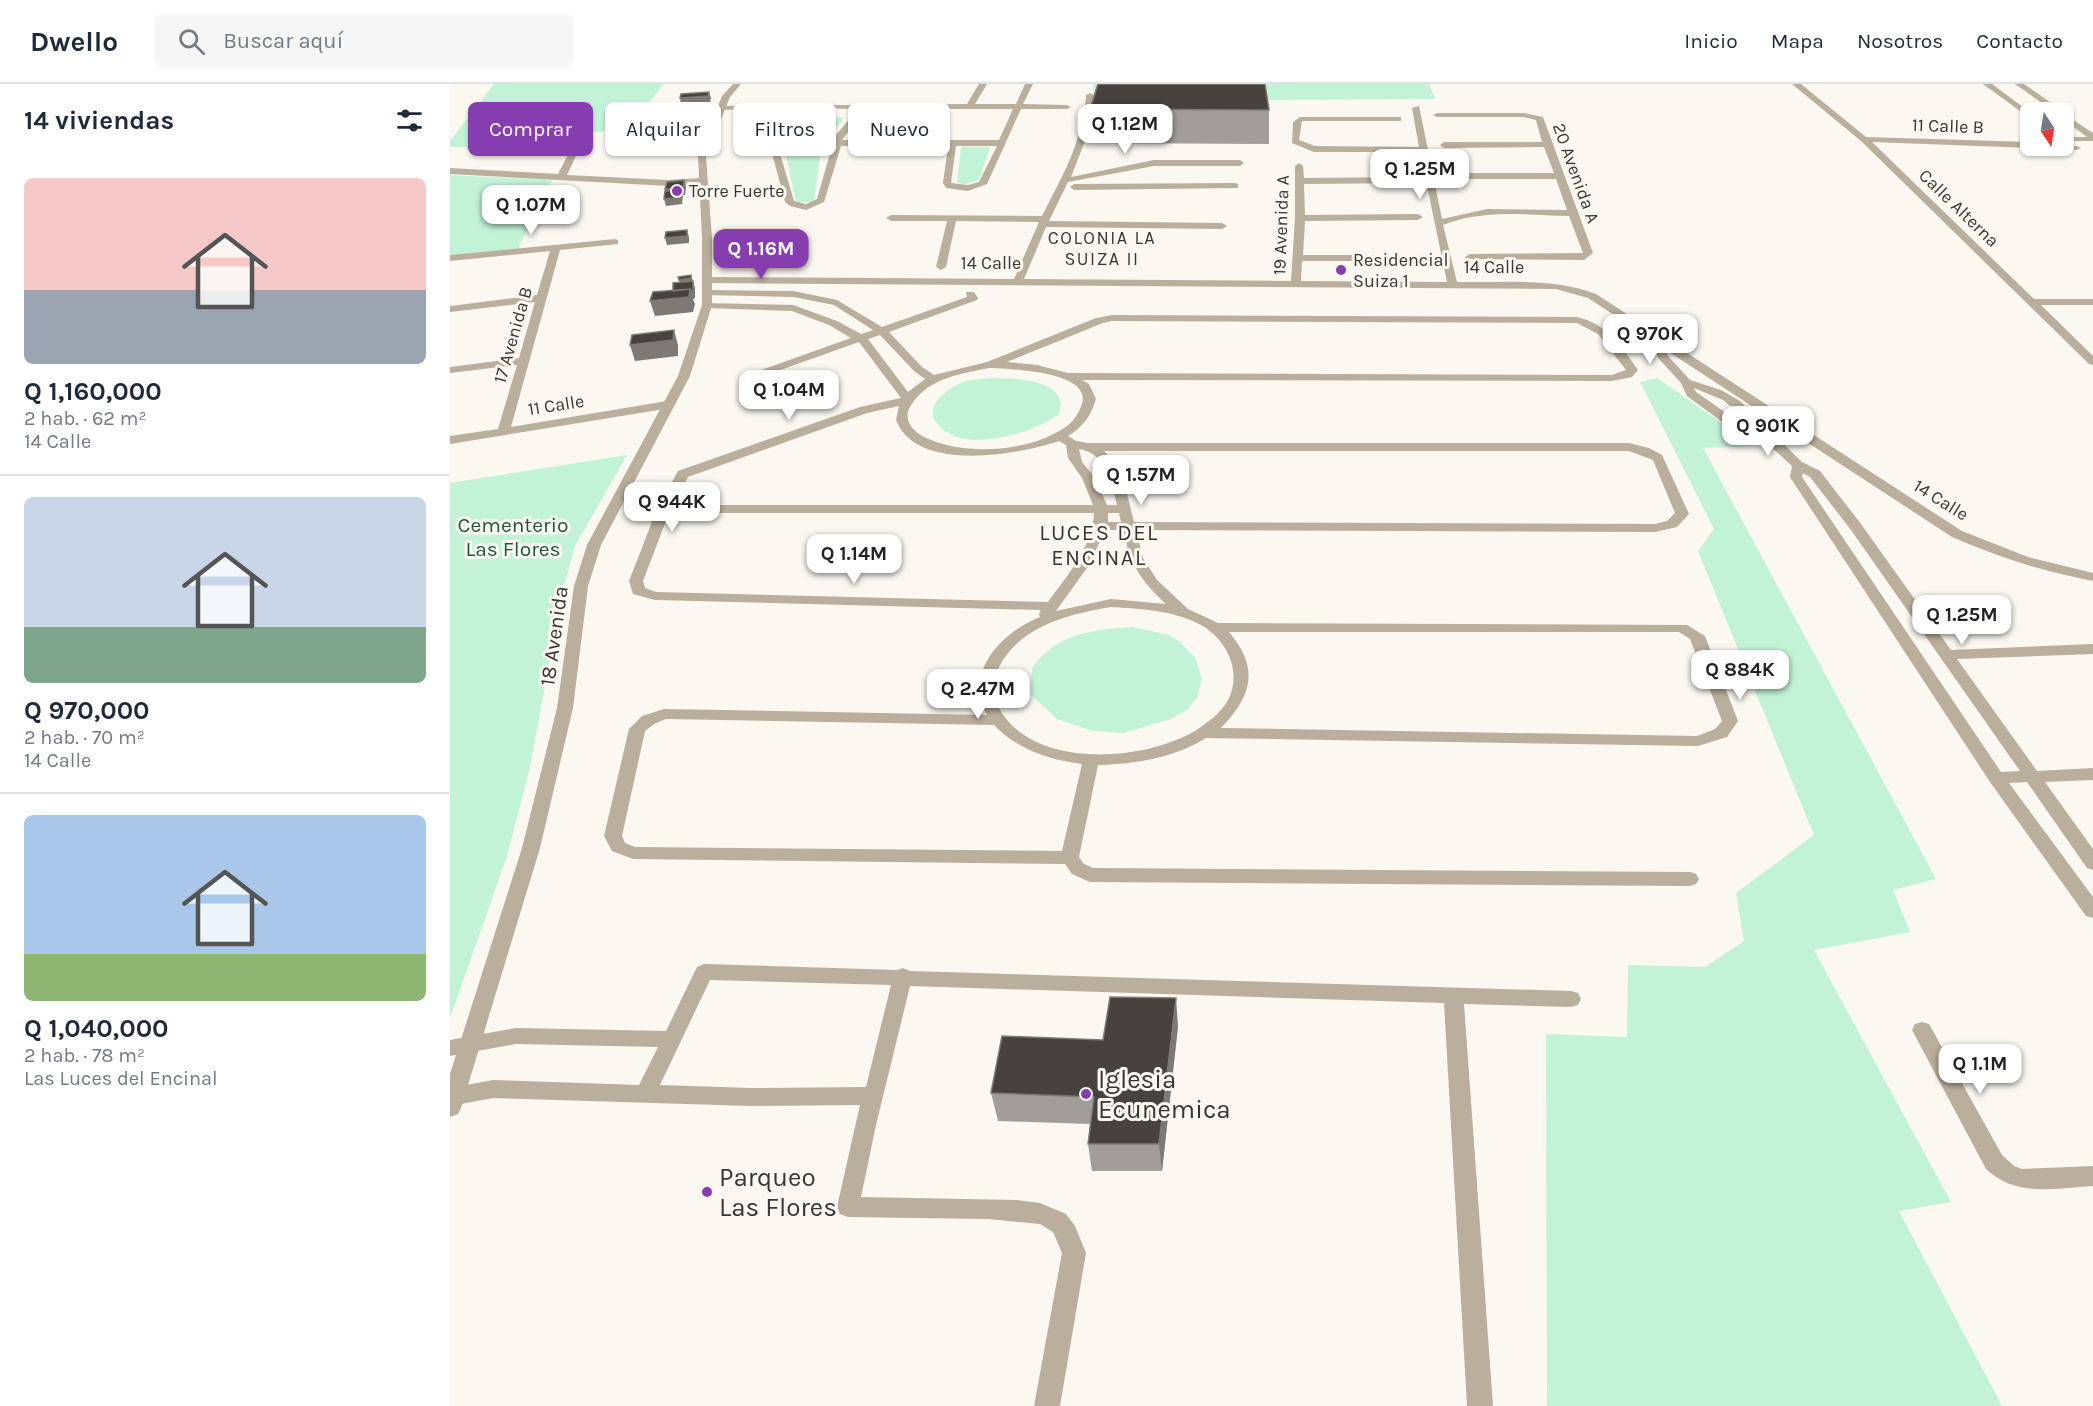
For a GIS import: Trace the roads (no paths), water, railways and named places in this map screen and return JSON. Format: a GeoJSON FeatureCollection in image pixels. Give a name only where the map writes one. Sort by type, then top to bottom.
{"type":"FeatureCollection","features":[{"type":"Feature","properties":{"kind":"street","name":"18 Avenida"},"geometry":{"type":"LineString","coordinates":[[451,1101],[460,1046],[531,848],[565,708],[584,575],[594,545],[684,376],[708,293],[702,156],[729,91],[737,84]]}},
{"type":"Feature","properties":{"kind":"street"},"geometry":{"type":"LineString","coordinates":[[969,107],[983,84]]}},
{"type":"Feature","properties":{"kind":"street"},"geometry":{"type":"LineString","coordinates":[[952,144],[947,183],[949,186],[976,187],[982,184],[1029,84]]}},
{"type":"Feature","properties":{"kind":"street","name":"Calle Alterna"},"geometry":{"type":"LineString","coordinates":[[1796,84],[1864,139],[2093,362]]}},
{"type":"Feature","properties":{"kind":"street"},"geometry":{"type":"LineString","coordinates":[[1987,84],[2020,109]]}},
{"type":"Feature","properties":{"kind":"street"},"geometry":{"type":"LineString","coordinates":[[2019,84],[2045,102]]}},
{"type":"Feature","properties":{"kind":"street"},"geometry":{"type":"LineString","coordinates":[[1018,282],[1082,142],[1090,108],[1090,94]]}},
{"type":"Feature","properties":{"kind":"street"},"geometry":{"type":"LineString","coordinates":[[722,107],[733,107]]}},
{"type":"Feature","properties":{"kind":"street"},"geometry":{"type":"LineString","coordinates":[[950,107],[1067,107]]}},
{"type":"Feature","properties":{"kind":"street"},"geometry":{"type":"LineString","coordinates":[[1416,108],[1438,224],[1453,286]]}},
{"type":"Feature","properties":{"kind":"street","name":"20 Avenida A"},"geometry":{"type":"LineString","coordinates":[[1437,115],[1524,115],[1540,119],[1558,176],[1588,253],[1584,257],[1575,257],[1535,272]]}},
{"type":"Feature","properties":{"kind":"street","name":"19 Avenida A"},"geometry":{"type":"LineString","coordinates":[[1398,119],[1300,119],[1297,122],[1296,141],[1314,149],[1425,150]]}},
{"type":"Feature","properties":{"kind":"street"},"geometry":{"type":"LineString","coordinates":[[2074,123],[2092,136],[2092,139],[2074,139]]}},
{"type":"Feature","properties":{"kind":"street"},"geometry":{"type":"LineString","coordinates":[[836,143],[848,127]]}},
{"type":"Feature","properties":{"kind":"street","name":"11 Calle B"},"geometry":{"type":"LineString","coordinates":[[1864,139],[2020,145]]}},
{"type":"Feature","properties":{"kind":"street"},"geometry":{"type":"LineString","coordinates":[[836,143],[1000,143]]}},
{"type":"Feature","properties":{"kind":"street"},"geometry":{"type":"LineString","coordinates":[[1444,145],[1547,144]]}},
{"type":"Feature","properties":{"kind":"street"},"geometry":{"type":"LineString","coordinates":[[2074,147],[2093,147]]}},
{"type":"Feature","properties":{"kind":"street"},"geometry":{"type":"LineString","coordinates":[[561,176],[571,156]]}},
{"type":"Feature","properties":{"kind":"street"},"geometry":{"type":"LineString","coordinates":[[777,156],[790,202],[796,207],[813,206],[821,200],[833,156]]}},
{"type":"Feature","properties":{"kind":"street"},"geometry":{"type":"LineString","coordinates":[[1062,183],[1154,163],[1179,174],[1235,186]]}},
{"type":"Feature","properties":{"kind":"street"},"geometry":{"type":"LineString","coordinates":[[1062,183],[1179,174],[1240,163]]}},
{"type":"Feature","properties":{"kind":"street","name":"19 Avenida A"},"geometry":{"type":"LineString","coordinates":[[1296,285],[1301,181],[1299,166]]}},
{"type":"Feature","properties":{"kind":"street"},"geometry":{"type":"LineString","coordinates":[[450,171],[668,183],[702,177]]}},
{"type":"Feature","properties":{"kind":"street"},"geometry":{"type":"LineString","coordinates":[[1452,176],[1558,176]]}},
{"type":"Feature","properties":{"kind":"street"},"geometry":{"type":"LineString","coordinates":[[1301,181],[1413,180]]}},
{"type":"Feature","properties":{"kind":"street"},"geometry":{"type":"LineString","coordinates":[[1438,224],[1460,215],[1478,212],[1573,213]]}},
{"type":"Feature","properties":{"kind":"street"},"geometry":{"type":"LineString","coordinates":[[1300,218],[1418,217]]}},
{"type":"Feature","properties":{"kind":"street"},"geometry":{"type":"LineString","coordinates":[[891,218],[1222,226]]}},
{"type":"Feature","properties":{"kind":"street"},"geometry":{"type":"LineString","coordinates":[[941,267],[952,218]]}},
{"type":"Feature","properties":{"kind":"street"},"geometry":{"type":"LineString","coordinates":[[450,258],[615,242]]}},
{"type":"Feature","properties":{"kind":"street","name":"17 Avenida B"},"geometry":{"type":"LineString","coordinates":[[503,432],[556,248]]}},
{"type":"Feature","properties":{"kind":"street"},"geometry":{"type":"LineString","coordinates":[[1470,256],[1535,272]]}},
{"type":"Feature","properties":{"kind":"street"},"geometry":{"type":"LineString","coordinates":[[1298,258],[1417,258]]}},
{"type":"Feature","properties":{"kind":"street","name":"14 Calle"},"geometry":{"type":"LineString","coordinates":[[708,293],[1018,282],[1453,286],[1535,272],[1592,296],[1666,342],[1957,534],[1994,551],[2049,569],[2093,578]]}},
{"type":"Feature","properties":{"kind":"street"},"geometry":{"type":"LineString","coordinates":[[708,293],[793,294],[837,303],[882,331],[918,369],[933,379]]}},
{"type":"Feature","properties":{"kind":"street"},"geometry":{"type":"LineString","coordinates":[[708,293],[802,310],[860,338],[906,400]]}},
{"type":"Feature","properties":{"kind":"street"},"geometry":{"type":"LineString","coordinates":[[780,306],[793,294]]}},
{"type":"Feature","properties":{"kind":"street"},"geometry":{"type":"LineString","coordinates":[[745,376],[754,376],[973,298],[970,294]]}},
{"type":"Feature","properties":{"kind":"street"},"geometry":{"type":"LineString","coordinates":[[450,309],[541,298]]}},
{"type":"Feature","properties":{"kind":"street"},"geometry":{"type":"LineString","coordinates":[[2032,303],[2093,302]]}},
{"type":"Feature","properties":{"kind":"street"},"geometry":{"type":"LineString","coordinates":[[990,365],[1100,320],[1112,318],[1565,320],[1589,321],[1598,327],[1632,370],[1628,375],[1612,378],[1068,376]]}},
{"type":"Feature","properties":{"kind":"street"},"geometry":{"type":"LineString","coordinates":[[1666,342],[1660,349],[1663,357],[1686,382],[1690,394],[1725,418],[1757,427]]}},
{"type":"Feature","properties":{"kind":"street"},"geometry":{"type":"LineString","coordinates":[[450,370],[523,361]]}},
{"type":"Feature","properties":{"kind":"street"},"geometry":{"type":"LineString","coordinates":[[906,400],[900,415],[905,429],[920,440],[943,448],[972,452],[1003,451],[1034,446],[1060,436],[1075,426],[1085,415],[1089,404],[1088,394],[1080,384],[1068,376],[1047,368],[990,365],[933,379],[906,400],[864,410],[683,474],[664,509],[636,581],[638,591],[655,596],[1052,606]]}},
{"type":"Feature","properties":{"kind":"street"},"geometry":{"type":"LineString","coordinates":[[1686,382],[1710,389],[1750,414],[1757,427],[1798,465],[1815,474],[1856,527],[2093,863]]}},
{"type":"Feature","properties":{"kind":"street","name":"11 Calle"},"geometry":{"type":"LineString","coordinates":[[450,440],[667,405]]}},
{"type":"Feature","properties":{"kind":"street"},"geometry":{"type":"LineString","coordinates":[[1060,436],[1072,444],[1089,447],[1629,447],[1645,450],[1658,458],[1682,514],[1672,524],[1655,528],[1099,526]]}},
{"type":"Feature","properties":{"kind":"street"},"geometry":{"type":"LineString","coordinates":[[1041,621],[1071,584],[1086,558],[1099,526],[1101,510],[1089,479],[1072,457],[1072,444]]}},
{"type":"Feature","properties":{"kind":"street"},"geometry":{"type":"LineString","coordinates":[[1089,447],[1101,454],[1115,470],[1136,558],[1152,584],[1182,611]]}},
{"type":"Feature","properties":{"kind":"street"},"geometry":{"type":"LineString","coordinates":[[1798,465],[1796,477],[1996,778],[2093,911]]}},
{"type":"Feature","properties":{"kind":"street"},"geometry":{"type":"LineString","coordinates":[[664,509],[1125,509]]}},
{"type":"Feature","properties":{"kind":"street"},"geometry":{"type":"LineString","coordinates":[[1831,528],[1856,527]]}},
{"type":"Feature","properties":{"kind":"street"},"geometry":{"type":"LineString","coordinates":[[1111,603],[1148,603],[1182,611],[1215,627],[1237,650],[1244,678],[1233,707],[1205,733],[1162,752],[1132,759],[1091,760],[1052,754],[1020,740],[997,720],[987,699],[987,677],[997,655],[1010,642],[1041,621],[1075,609],[1111,603]]}},
{"type":"Feature","properties":{"kind":"street"},"geometry":{"type":"LineString","coordinates":[[1205,733],[1698,741],[1721,733],[1730,721],[1697,636],[1682,628],[1215,627]]}},
{"type":"Feature","properties":{"kind":"street"},"geometry":{"type":"LineString","coordinates":[[1947,655],[2093,649]]}},
{"type":"Feature","properties":{"kind":"street"},"geometry":{"type":"LineString","coordinates":[[997,720],[664,714],[648,720],[637,729],[613,836],[618,847],[633,853],[1070,858]]}},
{"type":"Feature","properties":{"kind":"street"},"geometry":{"type":"LineString","coordinates":[[1091,760],[1070,858],[1078,869],[1090,875],[1690,879]]}},
{"type":"Feature","properties":{"kind":"street"},"geometry":{"type":"LineString","coordinates":[[1996,778],[2093,774]]}},
{"type":"Feature","properties":{"kind":"street"},"geometry":{"type":"LineString","coordinates":[[646,1093],[704,972],[903,976],[1571,999]]}},
{"type":"Feature","properties":{"kind":"street"},"geometry":{"type":"LineString","coordinates":[[903,976],[865,1125],[848,1208],[1026,1212],[1053,1218],[1067,1233],[1074,1253],[1047,1406]]}},
{"type":"Feature","properties":{"kind":"street"},"geometry":{"type":"LineString","coordinates":[[1453,994],[1480,1406]]}},
{"type":"Feature","properties":{"kind":"street"},"geometry":{"type":"LineString","coordinates":[[1922,1030],[1994,1162],[2006,1173],[2022,1179],[2093,1176]]}},
{"type":"Feature","properties":{"kind":"street"},"geometry":{"type":"LineString","coordinates":[[460,1046],[516,1036],[671,1039]]}},
{"type":"Feature","properties":{"kind":"street"},"geometry":{"type":"LineString","coordinates":[[451,1101],[493,1089],[752,1097],[874,1096]]}},
{"type":"Feature","properties":{"kind":"place","name":"Torre Fuerte"},"geometry":{"type":"Point","coordinates":[677,191]}},
{"type":"Feature","properties":{"kind":"place","name":"Residencial Suiza 1"},"geometry":{"type":"Point","coordinates":[1341,270]}},
{"type":"Feature","properties":{"kind":"place","name":"Iglesia Ecunemica"},"geometry":{"type":"Point","coordinates":[1086,1094]}},
{"type":"Feature","properties":{"kind":"place","name":"Parqueo Las Flores"},"geometry":{"type":"Point","coordinates":[707,1192]}},
{"type":"Feature","properties":{"kind":"district","name":"COLONIA LA SUIZA II"},"geometry":{"type":"Point","coordinates":[1102,248]}},
{"type":"Feature","properties":{"kind":"district","name":"LUCES DEL ENCINAL"},"geometry":{"type":"Point","coordinates":[1099,545]}},
{"type":"Feature","properties":{"kind":"park label","name":"Cementerio Las Flores"},"geometry":{"type":"Point","coordinates":[513,537]}}]}
